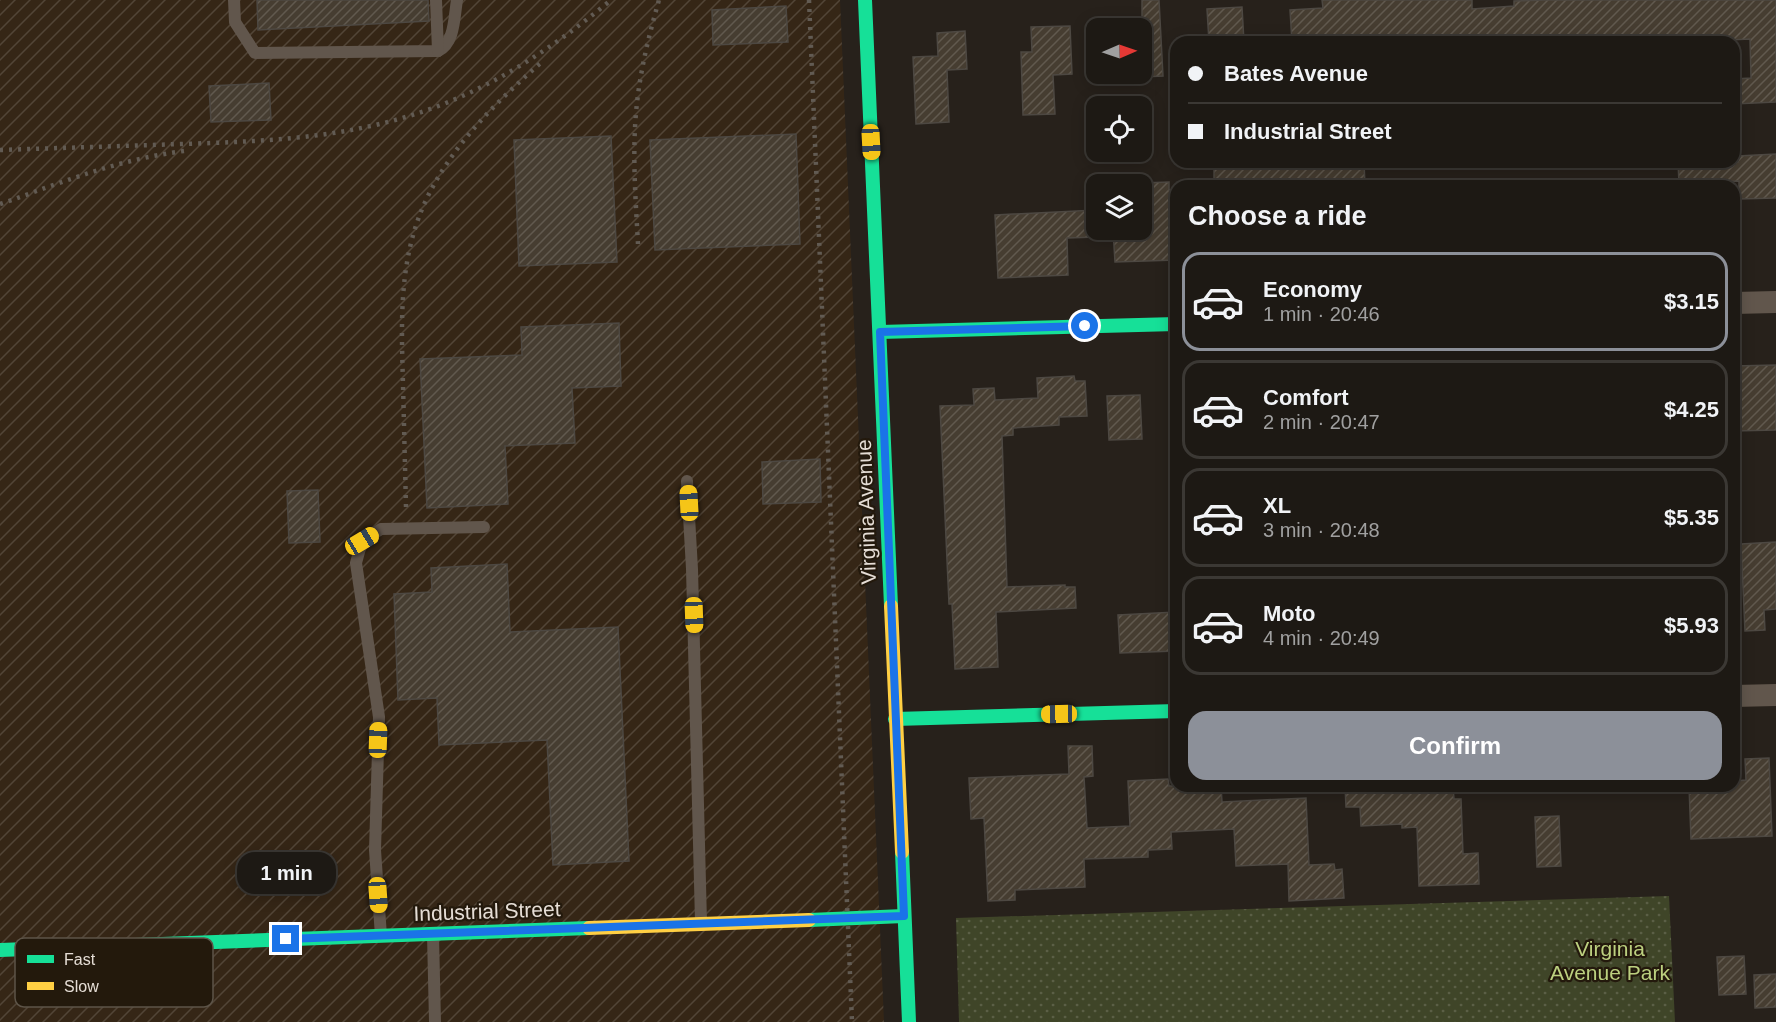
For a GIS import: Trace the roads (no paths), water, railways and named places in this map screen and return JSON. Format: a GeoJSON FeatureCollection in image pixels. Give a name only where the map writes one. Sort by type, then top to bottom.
{"type":"FeatureCollection","features":[{"type":"Feature","properties":{"kind":"street","name":"Virginia Avenue"},"geometry":{"type":"LineString","coordinates":[[865,0],[909,1022]]}},
{"type":"Feature","properties":{"kind":"street"},"geometry":{"type":"LineString","coordinates":[[1740,303],[1776,302]]}},
{"type":"Feature","properties":{"kind":"street"},"geometry":{"type":"LineString","coordinates":[[880,332],[1170,324]]}},
{"type":"Feature","properties":{"kind":"street"},"geometry":{"type":"LineString","coordinates":[[1740,696],[1776,695]]}},
{"type":"Feature","properties":{"kind":"street"},"geometry":{"type":"LineString","coordinates":[[895,719],[1170,711]]}},
{"type":"Feature","properties":{"kind":"street","name":"Industrial Street"},"geometry":{"type":"LineString","coordinates":[[213,942],[904,916]]}},
{"type":"Feature","properties":{"kind":"street","name":"Industrial Street"},"geometry":{"type":"LineString","coordinates":[[0,950],[15,949]]}},
{"type":"Feature","properties":{"kind":"lane"},"geometry":{"type":"LineString","coordinates":[[234,0],[235,22],[255,53],[438,51],[445,48],[450,41],[457,0]]}},
{"type":"Feature","properties":{"kind":"lane"},"geometry":{"type":"LineString","coordinates":[[436,0],[438,51]]}},
{"type":"Feature","properties":{"kind":"lane"},"geometry":{"type":"LineString","coordinates":[[687,481],[693,592],[701,924]]}},
{"type":"Feature","properties":{"kind":"lane"},"geometry":{"type":"LineString","coordinates":[[381,936],[375,850],[379,717],[356,562],[362,541],[381,529],[484,527]]}},
{"type":"Feature","properties":{"kind":"lane"},"geometry":{"type":"LineString","coordinates":[[433,934],[435,1022]]}},
{"type":"Feature","properties":{"kind":"railway"},"geometry":{"type":"LineString","coordinates":[[0,150],[281,139],[377,125],[441,105],[487,84],[551,46],[611,0]]}},
{"type":"Feature","properties":{"kind":"railway"},"geometry":{"type":"LineString","coordinates":[[638,244],[634,143],[636,112],[643,63],[659,0]]}},
{"type":"Feature","properties":{"kind":"railway"},"geometry":{"type":"LineString","coordinates":[[809,0],[852,1022]]}},
{"type":"Feature","properties":{"kind":"railway"},"geometry":{"type":"LineString","coordinates":[[406,507],[403,306],[404,280],[415,230],[436,181],[458,147],[499,102],[544,60]]}},
{"type":"Feature","properties":{"kind":"railway"},"geometry":{"type":"LineString","coordinates":[[0,204],[112,166],[184,151]]}},
{"type":"Feature","properties":{"kind":"park label","name":"Virginia Avenue Park"},"geometry":{"type":"Point","coordinates":[1610,960]}}]}
